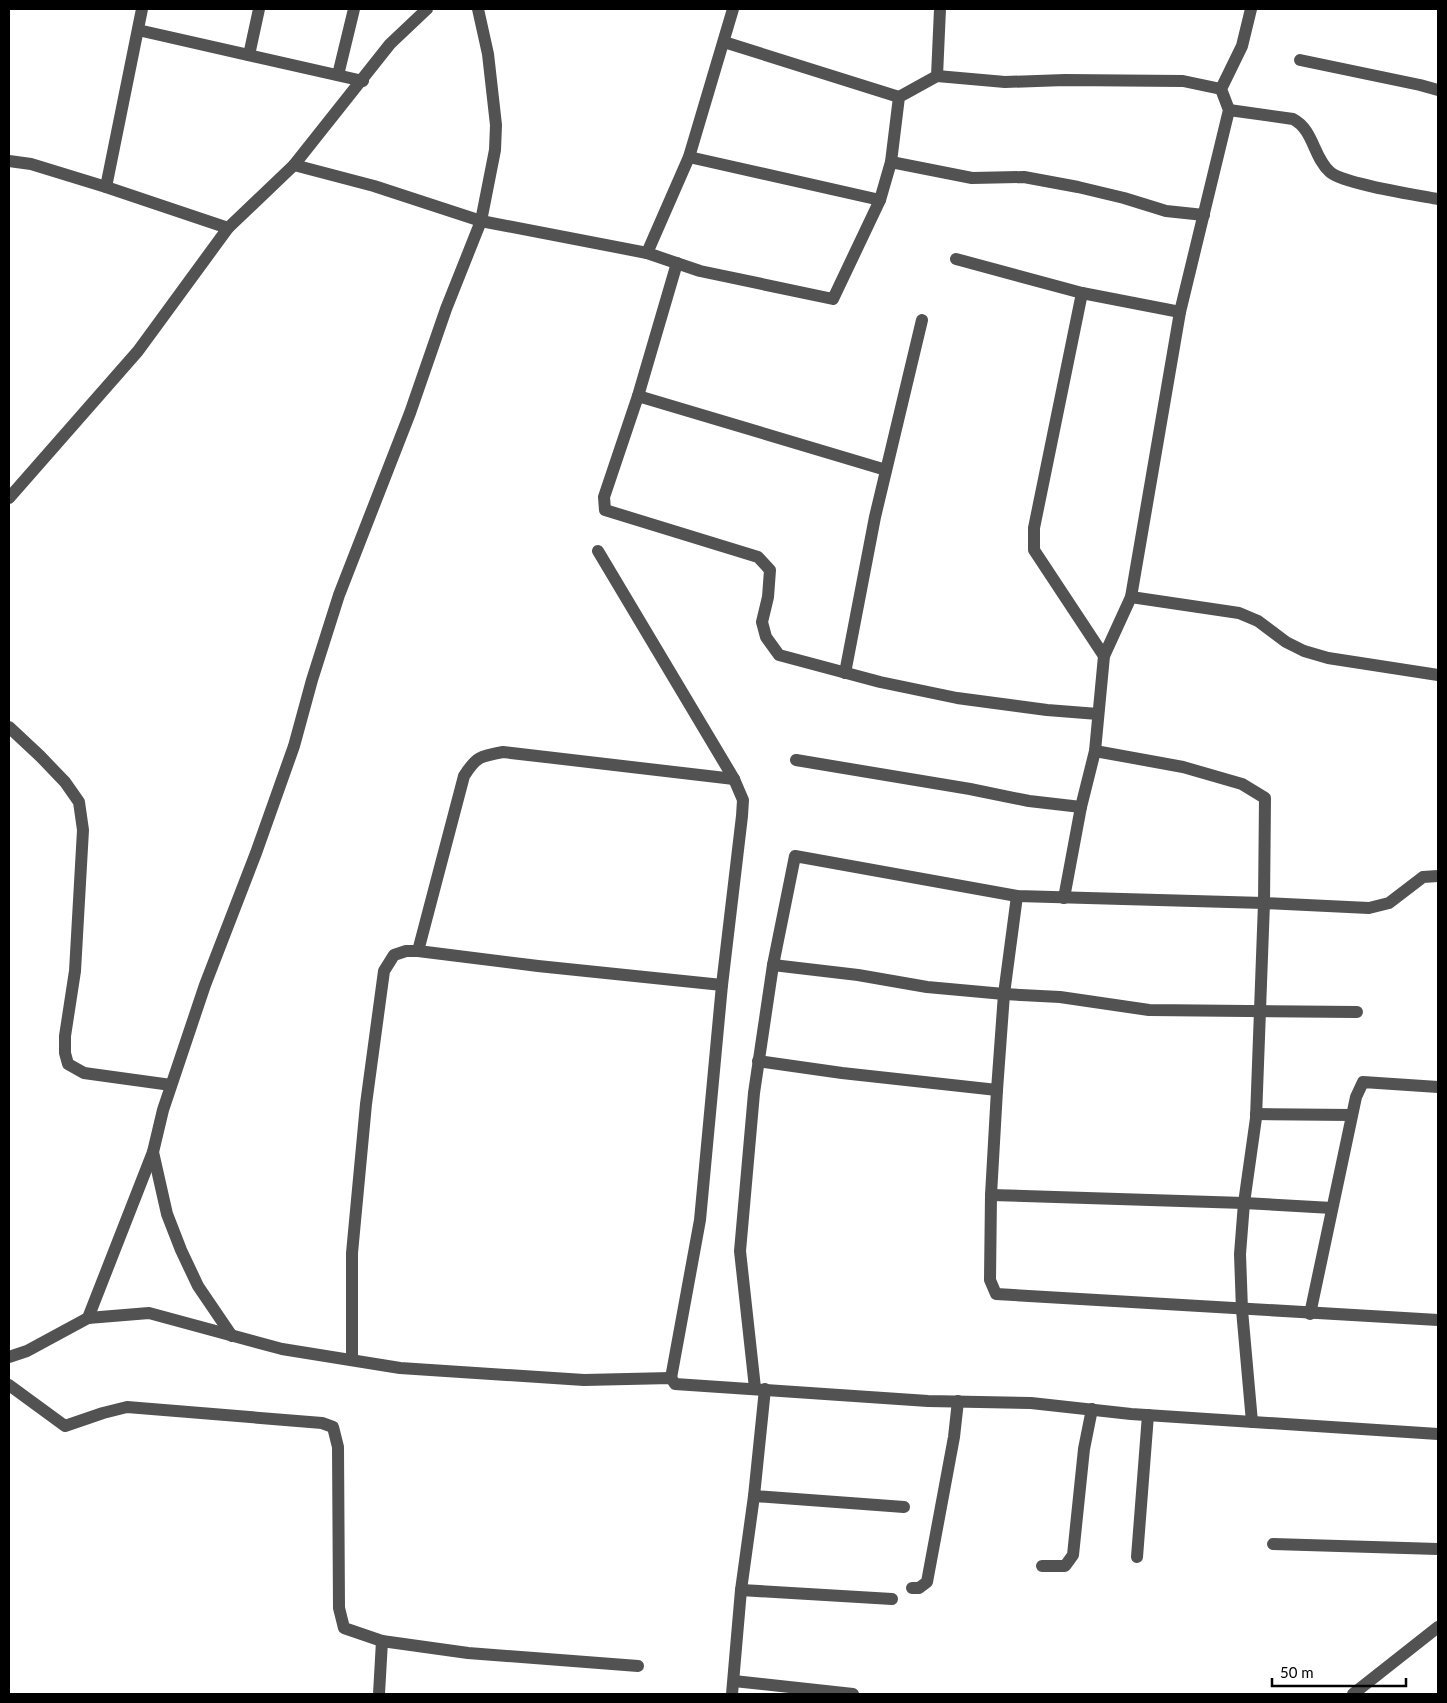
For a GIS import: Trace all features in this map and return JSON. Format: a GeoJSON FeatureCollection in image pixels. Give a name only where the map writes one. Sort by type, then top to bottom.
{"type":"FeatureCollection","features":[{"type":"Feature","properties":{"kind":"street"},"geometry":{"type":"LineString","coordinates":[[106,187],[142,9]]}},
{"type":"Feature","properties":{"kind":"street"},"geometry":{"type":"LineString","coordinates":[[249,56],[259,9]]}},
{"type":"Feature","properties":{"kind":"street"},"geometry":{"type":"LineString","coordinates":[[338,75],[354,9]]}},
{"type":"Feature","properties":{"kind":"street"},"geometry":{"type":"LineString","coordinates":[[9,498],[138,351],[228,228],[294,165],[363,81],[390,44],[427,9]]}},
{"type":"Feature","properties":{"kind":"street"},"geometry":{"type":"LineString","coordinates":[[88,1318],[153,1152],[163,1110],[208,977],[256,853],[294,746],[312,680],[339,595],[410,413],[446,309],[480,221],[495,150],[496,125],[488,54],[478,9]]}},
{"type":"Feature","properties":{"kind":"street"},"geometry":{"type":"LineString","coordinates":[[646,252],[689,157],[733,9]]}},
{"type":"Feature","properties":{"kind":"street"},"geometry":{"type":"LineString","coordinates":[[937,76],[940,9]]}},
{"type":"Feature","properties":{"kind":"street"},"geometry":{"type":"LineString","coordinates":[[1064,898],[1081,807],[1095,751],[1104,656],[1131,597],[1180,312],[1228,110],[1220,89],[1242,46],[1251,9]]}},
{"type":"Feature","properties":{"kind":"street"},"geometry":{"type":"LineString","coordinates":[[138,30],[363,81]]}},
{"type":"Feature","properties":{"kind":"street"},"geometry":{"type":"LineString","coordinates":[[724,42],[899,97],[937,76],[1005,82],[1065,80],[1183,81],[1220,89]]}},
{"type":"Feature","properties":{"kind":"street"},"geometry":{"type":"LineString","coordinates":[[1300,60],[1420,84],[1438,90]]}},
{"type":"Feature","properties":{"kind":"street"},"geometry":{"type":"LineString","coordinates":[[294,165],[374,186],[480,221],[646,252],[700,272],[833,299],[880,200],[892,162],[899,97]]}},
{"type":"Feature","properties":{"kind":"street"},"geometry":{"type":"LineString","coordinates":[[1228,110],[1293,119],[1300,123],[1306,128],[1323,164],[1331,173],[1347,180],[1438,200]]}},
{"type":"Feature","properties":{"kind":"street"},"geometry":{"type":"LineString","coordinates":[[689,157],[880,200]]}},
{"type":"Feature","properties":{"kind":"street"},"geometry":{"type":"LineString","coordinates":[[9,161],[31,164],[228,228]]}},
{"type":"Feature","properties":{"kind":"street"},"geometry":{"type":"LineString","coordinates":[[892,162],[972,178],[1024,177],[1124,198],[1166,211],[1204,215]]}},
{"type":"Feature","properties":{"kind":"street"},"geometry":{"type":"LineString","coordinates":[[956,259],[1082,293],[1180,312]]}},
{"type":"Feature","properties":{"kind":"street"},"geometry":{"type":"LineString","coordinates":[[677,263],[638,396],[604,497],[605,510],[758,556],[770,570],[768,597],[762,622],[766,637],[779,654],[845,673],[957,698],[1046,710],[1098,714]]}},
{"type":"Feature","properties":{"kind":"street"},"geometry":{"type":"LineString","coordinates":[[1082,293],[1034,528],[1034,550],[1104,656]]}},
{"type":"Feature","properties":{"kind":"street"},"geometry":{"type":"LineString","coordinates":[[845,673],[875,517],[922,320]]}},
{"type":"Feature","properties":{"kind":"street"},"geometry":{"type":"LineString","coordinates":[[638,396],[886,470]]}},
{"type":"Feature","properties":{"kind":"street"},"geometry":{"type":"LineString","coordinates":[[598,551],[734,779],[743,800],[722,985],[700,1220],[671,1378],[675,1384],[928,1401],[1023,1403],[1148,1415],[1438,1434]]}},
{"type":"Feature","properties":{"kind":"street"},"geometry":{"type":"LineString","coordinates":[[1131,597],[1239,613],[1258,621],[1286,642],[1304,651],[1328,658],[1438,675]]}},
{"type":"Feature","properties":{"kind":"street"},"geometry":{"type":"LineString","coordinates":[[9,728],[65,782],[79,802],[83,830],[75,971],[65,1036],[65,1053],[68,1064],[84,1073],[171,1085]]}},
{"type":"Feature","properties":{"kind":"street"},"geometry":{"type":"LineString","coordinates":[[1095,751],[1183,767],[1242,784],[1265,798],[1264,903],[1256,1114],[1244,1203],[1240,1254],[1242,1310],[1252,1422]]}},
{"type":"Feature","properties":{"kind":"street"},"geometry":{"type":"LineString","coordinates":[[418,951],[464,776],[472,763],[485,755],[503,752],[734,779]]}},
{"type":"Feature","properties":{"kind":"street"},"geometry":{"type":"LineString","coordinates":[[796,760],[970,789],[1029,801],[1081,807]]}},
{"type":"Feature","properties":{"kind":"street"},"geometry":{"type":"LineString","coordinates":[[853,1694],[733,1688],[741,1590],[754,1496],[760,1389],[740,1251],[758,1061],[773,966],[795,856],[1017,896],[1369,908],[1389,903],[1423,877],[1438,876]]}},
{"type":"Feature","properties":{"kind":"street"},"geometry":{"type":"LineString","coordinates":[[1017,896],[1004,994],[991,1195],[990,1280],[996,1294],[1242,1310],[1438,1320]]}},
{"type":"Feature","properties":{"kind":"street"},"geometry":{"type":"LineString","coordinates":[[352,1360],[352,1253],[366,1104],[384,971],[394,955],[406,951],[418,951],[538,966],[722,985]]}},
{"type":"Feature","properties":{"kind":"street"},"geometry":{"type":"LineString","coordinates":[[773,966],[858,976],[928,987],[1060,997],[1148,1010],[1356,1012]]}},
{"type":"Feature","properties":{"kind":"street"},"geometry":{"type":"LineString","coordinates":[[758,1061],[842,1073],[997,1090]]}},
{"type":"Feature","properties":{"kind":"street"},"geometry":{"type":"LineString","coordinates":[[1310,1314],[1356,1097],[1363,1082],[1438,1087]]}},
{"type":"Feature","properties":{"kind":"street"},"geometry":{"type":"LineString","coordinates":[[1256,1114],[1352,1115]]}},
{"type":"Feature","properties":{"kind":"street"},"geometry":{"type":"LineString","coordinates":[[153,1152],[167,1214],[181,1250],[198,1286],[232,1336]]}},
{"type":"Feature","properties":{"kind":"street"},"geometry":{"type":"LineString","coordinates":[[991,1195],[1244,1203],[1332,1208]]}},
{"type":"Feature","properties":{"kind":"street"},"geometry":{"type":"LineString","coordinates":[[9,1357],[27,1351],[88,1318],[149,1313],[282,1350],[400,1368],[584,1380],[671,1378]]}},
{"type":"Feature","properties":{"kind":"street"},"geometry":{"type":"LineString","coordinates":[[9,1385],[64,1426],[103,1413],[127,1408],[322,1423],[333,1428],[338,1447],[339,1608],[344,1628],[382,1641],[468,1653],[638,1666]]}},
{"type":"Feature","properties":{"kind":"street"},"geometry":{"type":"LineString","coordinates":[[912,1588],[919,1588],[927,1582],[954,1438],[958,1401]]}},
{"type":"Feature","properties":{"kind":"street"},"geometry":{"type":"LineString","coordinates":[[1042,1566],[1065,1566],[1073,1555],[1084,1449],[1092,1409]]}},
{"type":"Feature","properties":{"kind":"street"},"geometry":{"type":"LineString","coordinates":[[1137,1557],[1148,1415]]}},
{"type":"Feature","properties":{"kind":"street"},"geometry":{"type":"LineString","coordinates":[[754,1496],[904,1507]]}},
{"type":"Feature","properties":{"kind":"street"},"geometry":{"type":"LineString","coordinates":[[1272,1544],[1438,1549]]}},
{"type":"Feature","properties":{"kind":"street"},"geometry":{"type":"LineString","coordinates":[[741,1590],[892,1599]]}},
{"type":"Feature","properties":{"kind":"street"},"geometry":{"type":"LineString","coordinates":[[1353,1694],[1438,1627]]}},
{"type":"Feature","properties":{"kind":"street"},"geometry":{"type":"LineString","coordinates":[[379,1694],[382,1641]]}}]}
